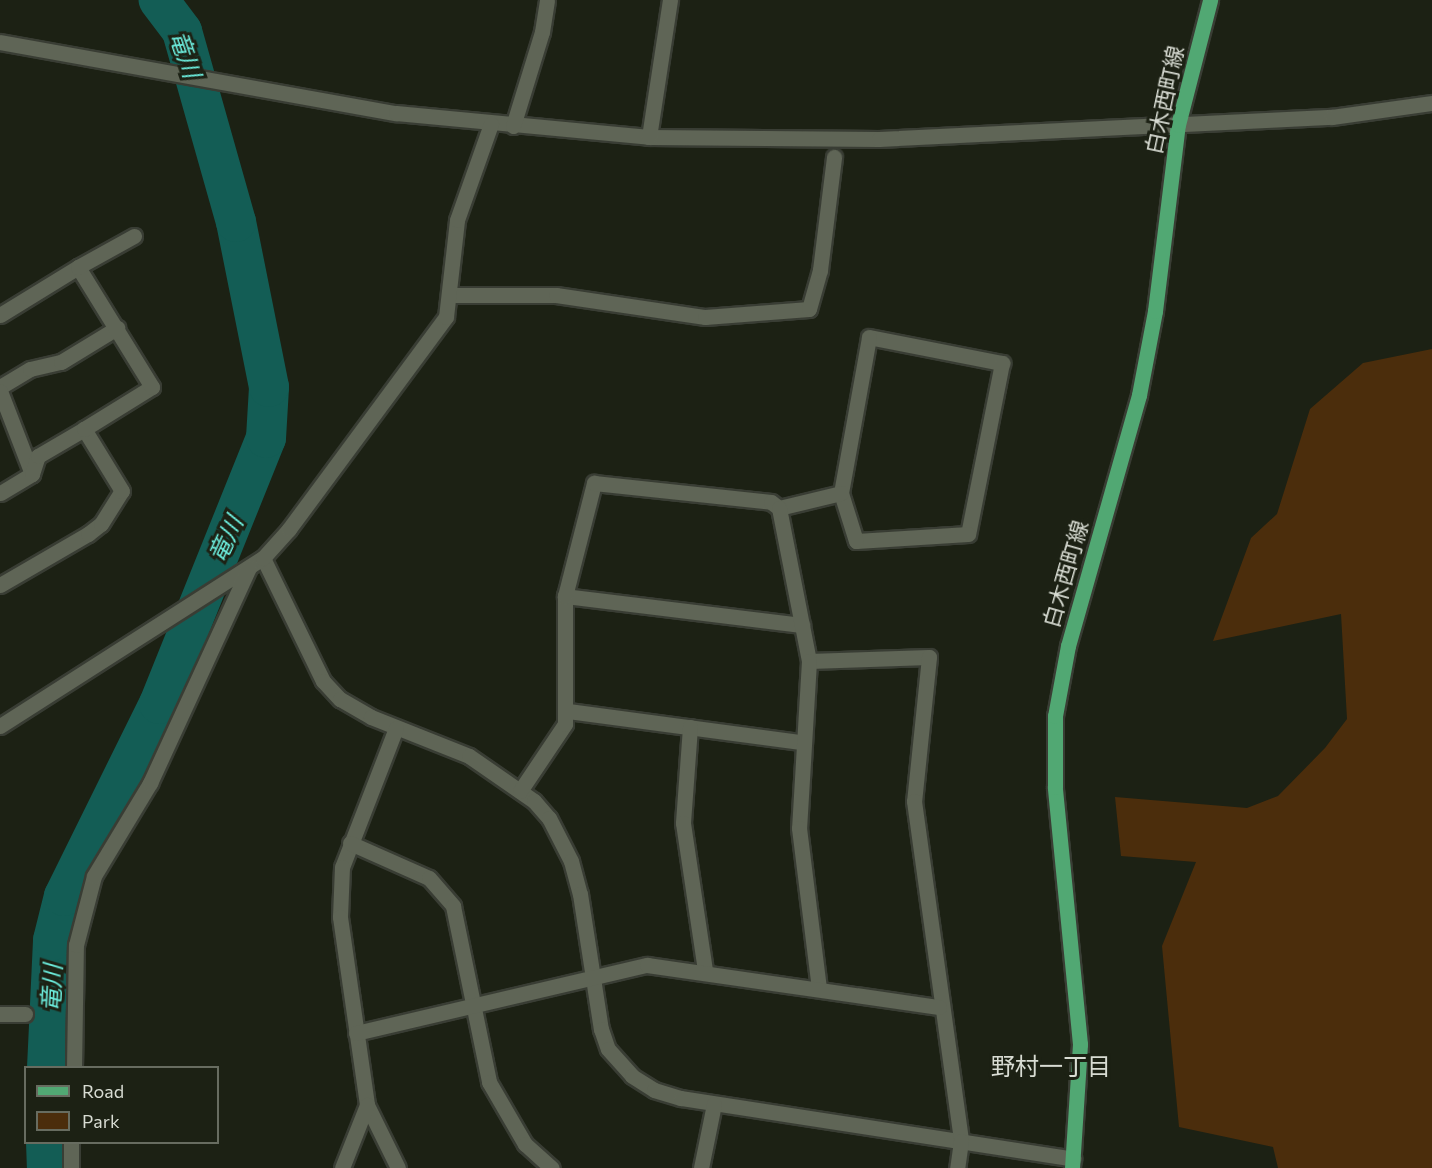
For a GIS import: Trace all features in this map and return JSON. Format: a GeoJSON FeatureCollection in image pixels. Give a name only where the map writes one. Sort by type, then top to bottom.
{"type":"FeatureCollection","features":[{"type":"Feature","properties":{"kind":"main road","name":"白木西町線"},"geometry":{"type":"LineString","coordinates":[[1072,1164],[1080,1044],[1055,788],[1055,716],[1068,646],[1139,395],[1155,311],[1178,125],[1210,0]]}},
{"type":"Feature","properties":{"kind":"street"},"geometry":{"type":"LineString","coordinates":[[513,126],[542,32],[547,0]]}},
{"type":"Feature","properties":{"kind":"street"},"geometry":{"type":"LineString","coordinates":[[649,138],[670,0]]}},
{"type":"Feature","properties":{"kind":"street"},"geometry":{"type":"LineString","coordinates":[[0,42],[238,86],[491,124],[649,138],[879,139],[1332,117],[1432,103]]}},
{"type":"Feature","properties":{"kind":"street"},"geometry":{"type":"LineString","coordinates":[[0,726],[164,618],[264,558],[429,346],[446,317],[452,295],[457,220],[491,124]]}},
{"type":"Feature","properties":{"kind":"street"},"geometry":{"type":"LineString","coordinates":[[452,295],[556,295],[705,317],[809,309],[820,270],[834,157]]}},
{"type":"Feature","properties":{"kind":"street"},"geometry":{"type":"LineString","coordinates":[[0,315],[78,267],[135,236]]}},
{"type":"Feature","properties":{"kind":"street"},"geometry":{"type":"LineString","coordinates":[[0,493],[32,474],[38,456],[152,387],[78,267]]}},
{"type":"Feature","properties":{"kind":"street"},"geometry":{"type":"LineString","coordinates":[[32,474],[0,389],[30,369],[61,362],[117,328]]}},
{"type":"Feature","properties":{"kind":"street"},"geometry":{"type":"LineString","coordinates":[[869,337],[1002,363],[968,534],[856,541],[841,493],[869,337]]}},
{"type":"Feature","properties":{"kind":"street"},"geometry":{"type":"LineString","coordinates":[[0,585],[88,534],[101,524],[122,491],[84,429]]}},
{"type":"Feature","properties":{"kind":"street"},"geometry":{"type":"LineString","coordinates":[[520,791],[565,724],[568,711],[565,596],[594,483],[771,502],[779,508],[809,662],[801,742],[799,828],[819,988]]}},
{"type":"Feature","properties":{"kind":"street"},"geometry":{"type":"LineString","coordinates":[[779,508],[841,493]]}},
{"type":"Feature","properties":{"kind":"street"},"geometry":{"type":"LineString","coordinates":[[264,558],[323,681],[340,699],[396,728],[469,756],[520,791],[549,818],[571,861],[601,1029],[619,1064],[654,1090],[714,1104],[961,1141],[1072,1164]]}},
{"type":"Feature","properties":{"kind":"street"},"geometry":{"type":"LineString","coordinates":[[74,1066],[76,945],[94,876],[150,783],[249,567]]}},
{"type":"Feature","properties":{"kind":"street"},"geometry":{"type":"LineString","coordinates":[[565,596],[802,625]]}},
{"type":"Feature","properties":{"kind":"street"},"geometry":{"type":"LineString","coordinates":[[809,662],[929,657],[914,801],[939,1007],[961,1141],[957,1168]]}},
{"type":"Feature","properties":{"kind":"street"},"geometry":{"type":"LineString","coordinates":[[568,711],[801,742]]}},
{"type":"Feature","properties":{"kind":"street"},"geometry":{"type":"LineString","coordinates":[[690,726],[683,824],[705,971]]}},
{"type":"Feature","properties":{"kind":"street"},"geometry":{"type":"LineString","coordinates":[[396,728],[342,867],[340,917],[367,1105],[398,1168]]}},
{"type":"Feature","properties":{"kind":"street"},"geometry":{"type":"LineString","coordinates":[[350,843],[407,865],[441,889],[459,921],[480,1056],[497,1098],[525,1144],[552,1168]]}},
{"type":"Feature","properties":{"kind":"street"},"geometry":{"type":"LineString","coordinates":[[356,1033],[474,1008],[647,965],[705,971],[939,1007]]}},
{"type":"Feature","properties":{"kind":"street"},"geometry":{"type":"LineString","coordinates":[[0,1014],[25,1014]]}},
{"type":"Feature","properties":{"kind":"street"},"geometry":{"type":"LineString","coordinates":[[701,1168],[714,1104]]}},
{"type":"Feature","properties":{"kind":"street"},"geometry":{"type":"LineString","coordinates":[[342,1168],[367,1105]]}},
{"type":"Feature","properties":{"kind":"street"},"geometry":{"type":"LineString","coordinates":[[71,1144],[71,1168]]}},
{"type":"Feature","properties":{"kind":"green space"},"geometry":{"type":"Polygon","coordinates":[[[1432,349],[1432,1168],[1278,1168],[1273,1147],[1179,1127],[1162,946],[1196,862],[1121,856],[1115,797],[1247,808],[1278,796],[1325,748],[1347,719],[1341,614],[1213,641],[1251,538],[1277,514],[1310,409],[1363,363],[1432,349]]]}},
{"type":"Feature","properties":{"kind":"waterway","name":"竜川"},"geometry":{"type":"LineString","coordinates":[[47,1066],[53,940],[64,896],[159,704],[266,438],[269,387],[236,222],[182,31],[159,0]]}},
{"type":"Feature","properties":{"kind":"waterway","name":"竜川"},"geometry":{"type":"LineString","coordinates":[[46,1144],[47,1168]]}},
{"type":"Feature","properties":{"kind":"district","name":"野村一丁目"},"geometry":{"type":"Point","coordinates":[1051,1066]}}]}
